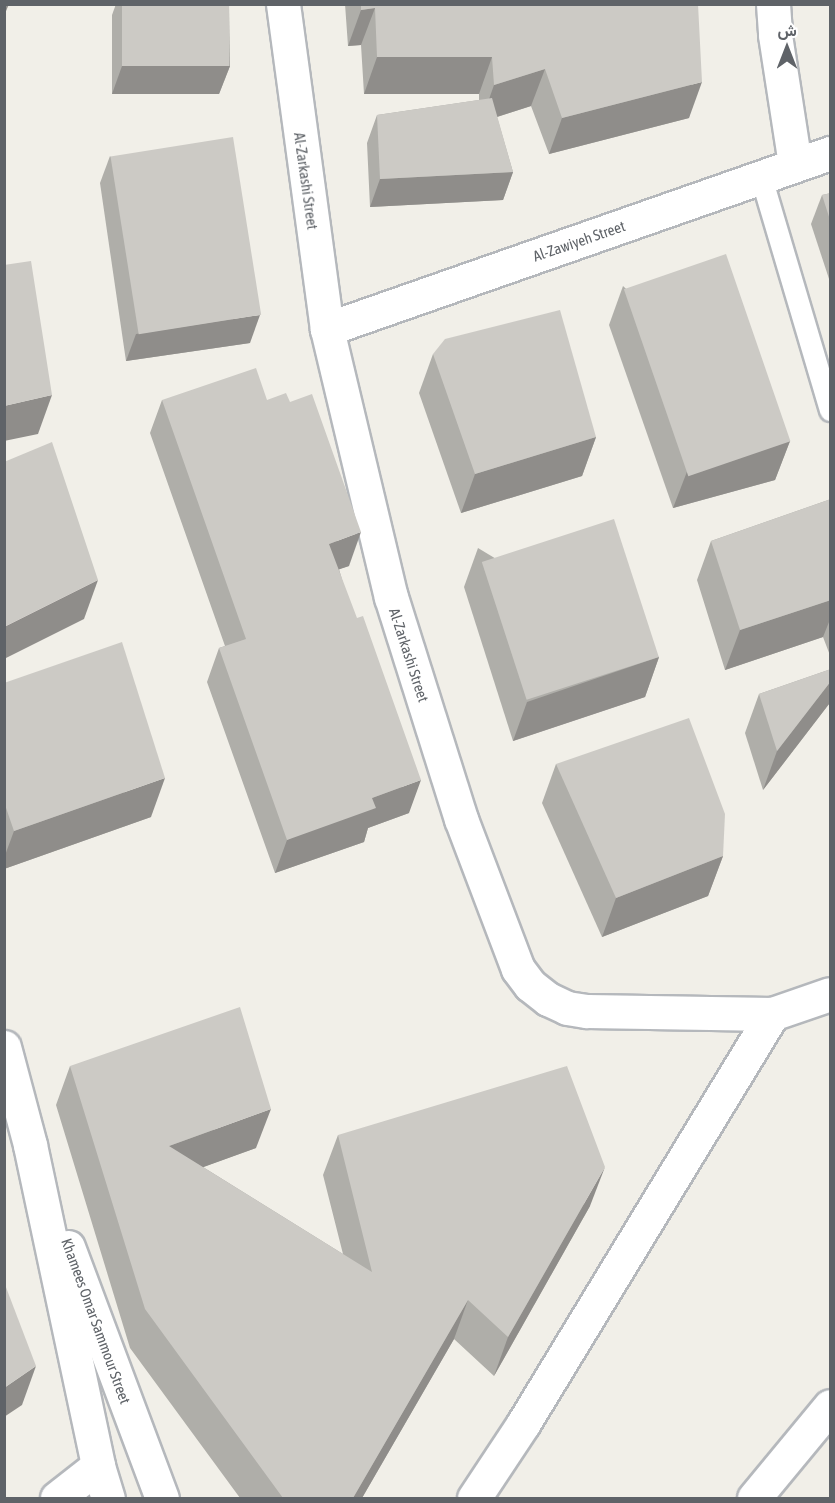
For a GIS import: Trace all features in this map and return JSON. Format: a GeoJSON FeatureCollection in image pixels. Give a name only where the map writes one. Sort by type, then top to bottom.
{"type":"FeatureCollection","features":[{"type":"Feature","properties":{"kind":"street","name":"Al-Zarkashi Street"},"geometry":{"type":"LineString","coordinates":[[283,4],[327,329],[391,597],[461,819],[518,969],[530,985],[548,999],[567,1008],[587,1011],[772,1014],[831,994]]}},
{"type":"Feature","properties":{"kind":"street"},"geometry":{"type":"LineString","coordinates":[[774,4],[775,35],[795,164]]}},
{"type":"Feature","properties":{"kind":"street","name":"Al-Zawiyeh Street"},"geometry":{"type":"LineString","coordinates":[[327,329],[831,153]]}},
{"type":"Feature","properties":{"kind":"street"},"geometry":{"type":"LineString","coordinates":[[474,1498],[529,1413],[772,1014]]}},
{"type":"Feature","properties":{"kind":"street","name":"Khamees Omar Sammour Street"},"geometry":{"type":"LineString","coordinates":[[4,1047],[30,1145],[98,1466],[108,1498]]}},
{"type":"Feature","properties":{"kind":"street","name":"Khamees Omar Sammour Street"},"geometry":{"type":"LineString","coordinates":[[30,1145],[162,1498]]}},
{"type":"Feature","properties":{"kind":"street"},"geometry":{"type":"LineString","coordinates":[[754,1498],[831,1406]]}},
{"type":"Feature","properties":{"kind":"street"},"geometry":{"type":"LineString","coordinates":[[57,1498],[98,1466]]}},
{"type":"Feature","properties":{"kind":"lane"},"geometry":{"type":"LineString","coordinates":[[761,177],[831,410]]}},
{"type":"Feature","properties":{"kind":"building"},"geometry":{"type":"Polygon","coordinates":[[[122,4],[229,4],[229,66],[122,66],[122,4]]]}},
{"type":"Feature","properties":{"kind":"building"},"geometry":{"type":"Polygon","coordinates":[[[361,4],[698,4],[702,82],[562,118],[545,69],[494,85],[492,57],[377,57],[375,8],[361,10],[361,4]]]}},
{"type":"Feature","properties":{"kind":"building"},"geometry":{"type":"Polygon","coordinates":[[[492,98],[513,172],[380,179],[377,115],[492,98]]]}},
{"type":"Feature","properties":{"kind":"building"},"geometry":{"type":"Polygon","coordinates":[[[233,137],[261,315],[139,334],[111,156],[233,137]]]}},
{"type":"Feature","properties":{"kind":"building"},"geometry":{"type":"Polygon","coordinates":[[[831,193],[831,223],[822,195],[831,193]]]}},
{"type":"Feature","properties":{"kind":"building"},"geometry":{"type":"Polygon","coordinates":[[[726,254],[790,441],[688,476],[624,289],[726,254]]]}},
{"type":"Feature","properties":{"kind":"building"},"geometry":{"type":"Polygon","coordinates":[[[31,261],[52,395],[4,406],[4,265],[31,261]]]}},
{"type":"Feature","properties":{"kind":"building"},"geometry":{"type":"Polygon","coordinates":[[[560,310],[596,437],[475,474],[433,354],[445,339],[560,310]]]}},
{"type":"Feature","properties":{"kind":"building"},"geometry":{"type":"Polygon","coordinates":[[[256,368],[267,400],[286,393],[290,402],[312,394],[361,532],[329,544],[357,618],[363,616],[421,780],[372,798],[376,808],[287,840],[219,648],[246,639],[162,400],[256,368]]]}},
{"type":"Feature","properties":{"kind":"building"},"geometry":{"type":"Polygon","coordinates":[[[52,442],[98,580],[4,627],[4,462],[52,442]]]}},
{"type":"Feature","properties":{"kind":"building"},"geometry":{"type":"Polygon","coordinates":[[[831,499],[831,600],[740,630],[711,541],[831,499]]]}},
{"type":"Feature","properties":{"kind":"building"},"geometry":{"type":"Polygon","coordinates":[[[614,519],[659,657],[527,700],[482,562],[614,519]]]}},
{"type":"Feature","properties":{"kind":"building"},"geometry":{"type":"Polygon","coordinates":[[[122,642],[165,778],[14,831],[4,802],[4,683],[122,642]]]}},
{"type":"Feature","properties":{"kind":"building"},"geometry":{"type":"Polygon","coordinates":[[[831,669],[831,681],[777,751],[759,694],[831,669]]]}},
{"type":"Feature","properties":{"kind":"building"},"geometry":{"type":"Polygon","coordinates":[[[689,718],[725,814],[723,856],[616,898],[556,764],[689,718]]]}},
{"type":"Feature","properties":{"kind":"building"},"geometry":{"type":"Polygon","coordinates":[[[240,1007],[271,1109],[169,1146],[372,1272],[338,1135],[567,1066],[605,1167],[508,1337],[468,1300],[353,1498],[283,1498],[145,1309],[70,1066],[240,1007]]]}},
{"type":"Feature","properties":{"kind":"building"},"geometry":{"type":"Polygon","coordinates":[[[4,1282],[36,1366],[4,1388],[4,1282]]]}}]}
